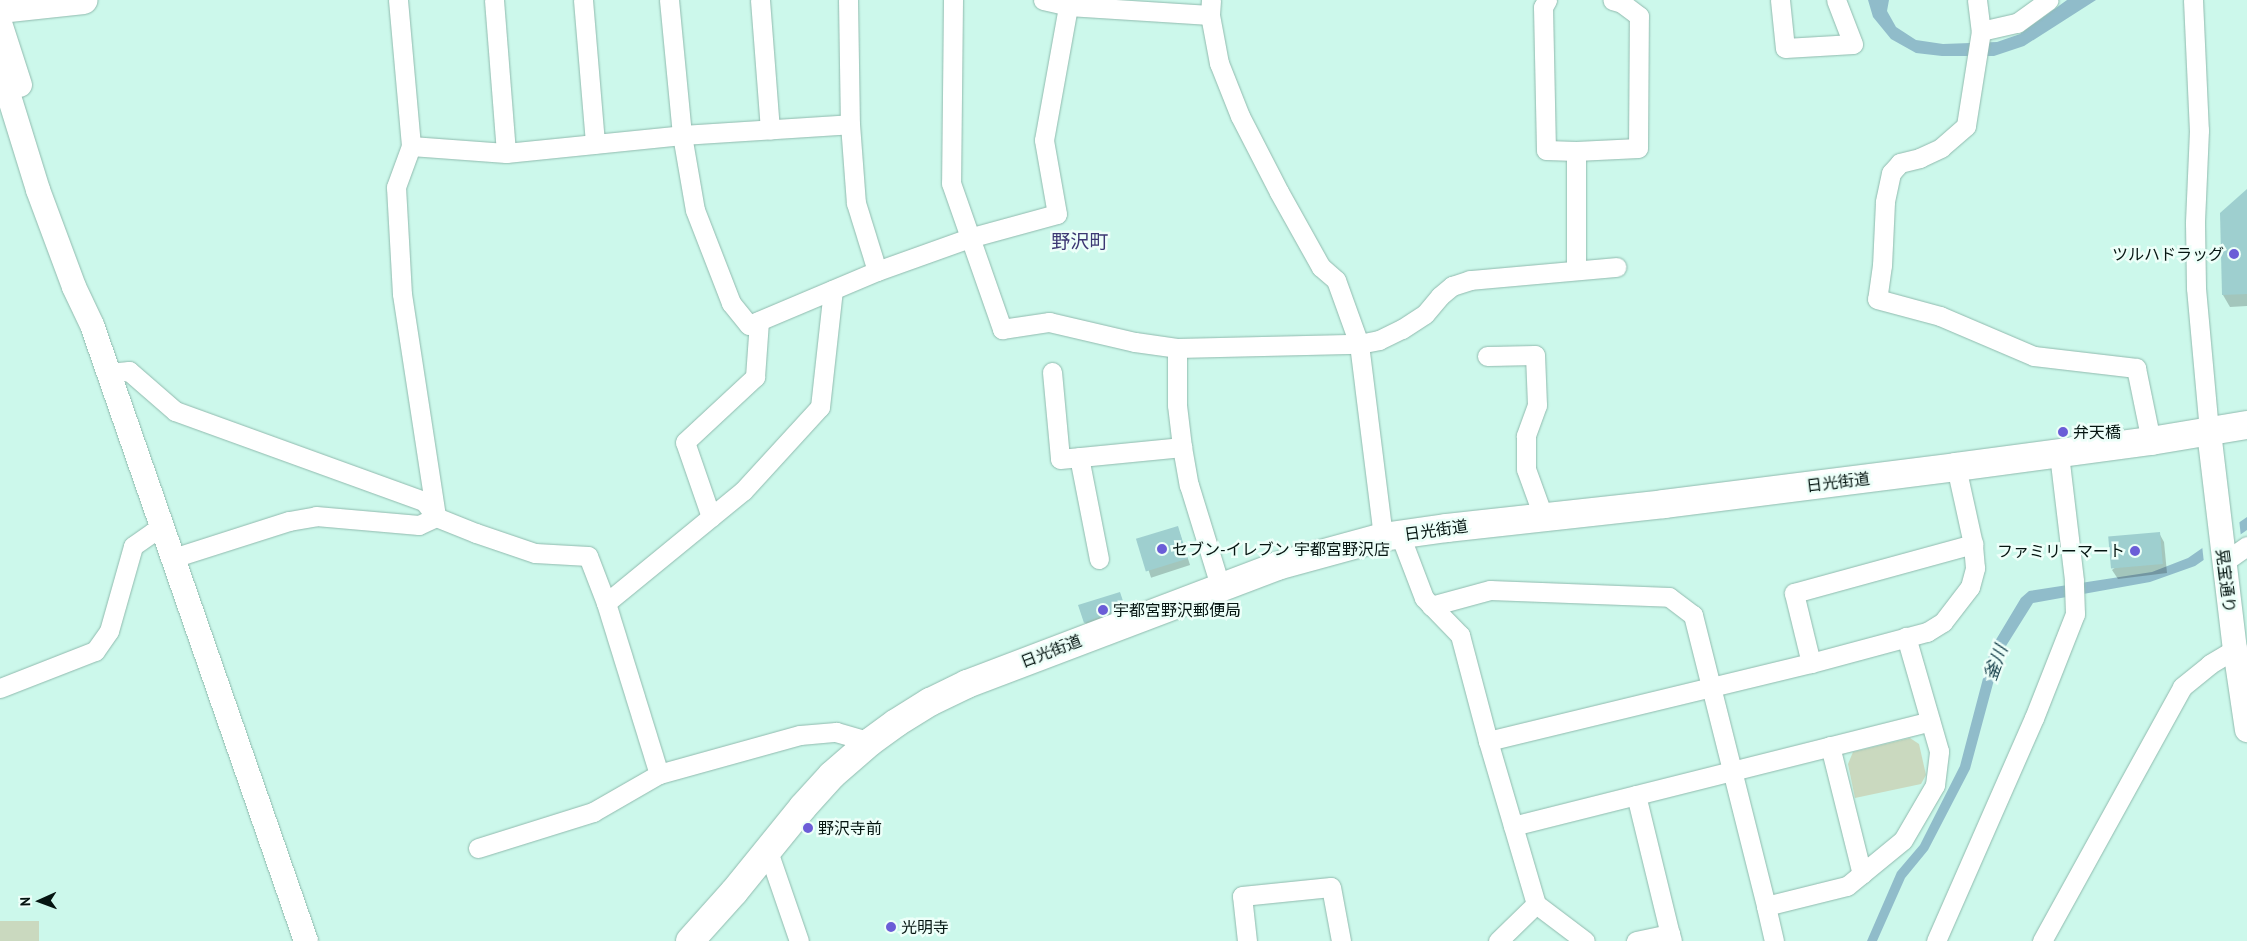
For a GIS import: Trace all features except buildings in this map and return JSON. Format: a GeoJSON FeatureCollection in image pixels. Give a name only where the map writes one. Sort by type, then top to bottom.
{"type":"FeatureCollection","features":[{"type":"Feature","properties":{"kind":"highway"},"geometry":{"type":"LineString","coordinates":[[0,9],[84,0]]}},
{"type":"Feature","properties":{"kind":"highway","name":"日光街道"},"geometry":{"type":"LineString","coordinates":[[690,941],[768,851],[803,807],[832,775],[870,742],[930,702],[967,684],[1220,586],[1327,551],[1392,536],[2059,454],[2247,425]]}},
{"type":"Feature","properties":{"kind":"street"},"geometry":{"type":"LineString","coordinates":[[398,0],[410,146],[396,187],[402,294],[436,517]]}},
{"type":"Feature","properties":{"kind":"street"},"geometry":{"type":"LineString","coordinates":[[494,0],[506,153]]}},
{"type":"Feature","properties":{"kind":"street"},"geometry":{"type":"LineString","coordinates":[[584,0],[594,144]]}},
{"type":"Feature","properties":{"kind":"street"},"geometry":{"type":"LineString","coordinates":[[669,0],[682,136],[695,210],[731,303],[749,325],[877,271],[969,238],[1057,214],[1044,140],[1068,6]]}},
{"type":"Feature","properties":{"kind":"street"},"geometry":{"type":"LineString","coordinates":[[760,0],[770,130]]}},
{"type":"Feature","properties":{"kind":"street"},"geometry":{"type":"LineString","coordinates":[[848,0],[850,124],[856,203],[877,271]]}},
{"type":"Feature","properties":{"kind":"street"},"geometry":{"type":"LineString","coordinates":[[953,0],[951,183],[1002,329],[1050,322],[1135,342],[1177,348],[1359,344],[1379,340],[1425,314],[1440,296],[1452,286],[1470,280],[1616,266]]}},
{"type":"Feature","properties":{"kind":"street"},"geometry":{"type":"LineString","coordinates":[[1043,0],[1068,6],[1210,8],[1219,63],[1240,116],[1321,268],[1336,280],[1359,344],[1392,536],[1424,598],[1460,635],[1488,741],[1536,904],[1586,941]]}},
{"type":"Feature","properties":{"kind":"street"},"geometry":{"type":"LineString","coordinates":[[1546,0],[1543,8],[1546,150],[1576,151],[1638,148],[1639,16],[1622,3],[1612,0]]}},
{"type":"Feature","properties":{"kind":"street"},"geometry":{"type":"LineString","coordinates":[[1780,0],[1785,48],[1853,44],[1836,0]]}},
{"type":"Feature","properties":{"kind":"street"},"geometry":{"type":"LineString","coordinates":[[1977,0],[1981,31],[1966,126],[1941,148],[1920,158],[1900,163],[1892,173],[1886,202],[1882,265],[1877,300],[1940,316],[2034,356],[2136,368],[2150,440]]}},
{"type":"Feature","properties":{"kind":"street"},"geometry":{"type":"LineString","coordinates":[[1981,31],[2017,23],[2049,0]]}},
{"type":"Feature","properties":{"kind":"street"},"geometry":{"type":"LineString","coordinates":[[2194,0],[2199,130],[2195,223],[2196,288],[2209,432]]}},
{"type":"Feature","properties":{"kind":"street"},"geometry":{"type":"LineString","coordinates":[[0,23],[85,283],[92,325]]}},
{"type":"Feature","properties":{"kind":"street"},"geometry":{"type":"LineString","coordinates":[[0,67],[6,110],[74,287],[92,325],[306,941]]}},
{"type":"Feature","properties":{"kind":"street"},"geometry":{"type":"LineString","coordinates":[[410,146],[506,153],[682,136],[850,124]]}},
{"type":"Feature","properties":{"kind":"street"},"geometry":{"type":"LineString","coordinates":[[1576,151],[1576,270]]}},
{"type":"Feature","properties":{"kind":"street"},"geometry":{"type":"LineString","coordinates":[[606,603],[743,491],[820,407],[833,290]]}},
{"type":"Feature","properties":{"kind":"street"},"geometry":{"type":"LineString","coordinates":[[711,517],[685,442],[755,378],[759,321]]}},
{"type":"Feature","properties":{"kind":"street"},"geometry":{"type":"LineString","coordinates":[[1177,348],[1177,405],[1182,447],[1189,485],[1220,586]]}},
{"type":"Feature","properties":{"kind":"street"},"geometry":{"type":"LineString","coordinates":[[1487,356],[1535,355],[1537,405],[1526,436],[1526,469],[1543,516]]}},
{"type":"Feature","properties":{"kind":"street"},"geometry":{"type":"LineString","coordinates":[[109,373],[128,371],[175,411],[424,501],[436,517],[535,553],[588,556],[606,603],[658,774]]}},
{"type":"Feature","properties":{"kind":"street"},"geometry":{"type":"LineString","coordinates":[[1052,372],[1060,459],[1182,447]]}},
{"type":"Feature","properties":{"kind":"street","name":"晃宝通り"},"geometry":{"type":"LineString","coordinates":[[2209,432],[2235,648],[2244,690],[2247,730]]}},
{"type":"Feature","properties":{"kind":"street"},"geometry":{"type":"LineString","coordinates":[[1936,941],[2034,718],[2075,614],[2075,589],[2059,454]]}},
{"type":"Feature","properties":{"kind":"street"},"geometry":{"type":"LineString","coordinates":[[1079,457],[1100,559]]}},
{"type":"Feature","properties":{"kind":"street"},"geometry":{"type":"LineString","coordinates":[[1488,741],[1712,687],[1927,632],[1943,622],[1958,605],[1970,587],[1975,568],[1974,544],[1956,467]]}},
{"type":"Feature","properties":{"kind":"street"},"geometry":{"type":"LineString","coordinates":[[173,558],[289,521],[316,516],[420,525],[436,517]]}},
{"type":"Feature","properties":{"kind":"street"},"geometry":{"type":"LineString","coordinates":[[0,688],[95,651],[109,631],[133,546],[153,532],[163,528]]}},
{"type":"Feature","properties":{"kind":"street"},"geometry":{"type":"LineString","coordinates":[[1811,662],[1794,593],[1974,544]]}},
{"type":"Feature","properties":{"kind":"street"},"geometry":{"type":"LineString","coordinates":[[2222,548],[2247,546]]}},
{"type":"Feature","properties":{"kind":"street"},"geometry":{"type":"LineString","coordinates":[[1431,606],[1490,590],[1669,597],[1693,615],[1774,941]]}},
{"type":"Feature","properties":{"kind":"street"},"geometry":{"type":"LineString","coordinates":[[1766,906],[1847,886],[1903,840],[1935,785],[1939,751],[1906,638]]}},
{"type":"Feature","properties":{"kind":"street"},"geometry":{"type":"LineString","coordinates":[[2042,941],[2182,687],[2210,664],[2235,648]]}},
{"type":"Feature","properties":{"kind":"street"},"geometry":{"type":"LineString","coordinates":[[1513,826],[1930,721]]}},
{"type":"Feature","properties":{"kind":"street"},"geometry":{"type":"LineString","coordinates":[[478,848],[593,812],[658,774],[800,735],[836,732],[870,742]]}},
{"type":"Feature","properties":{"kind":"street"},"geometry":{"type":"LineString","coordinates":[[1830,746],[1862,874]]}},
{"type":"Feature","properties":{"kind":"street"},"geometry":{"type":"LineString","coordinates":[[1636,795],[1671,937],[1636,941]]}},
{"type":"Feature","properties":{"kind":"street"},"geometry":{"type":"LineString","coordinates":[[768,851],[799,941]]}},
{"type":"Feature","properties":{"kind":"street"},"geometry":{"type":"LineString","coordinates":[[1247,941],[1242,896],[1331,886],[1341,941]]}},
{"type":"Feature","properties":{"kind":"street"},"geometry":{"type":"LineString","coordinates":[[1498,941],[1536,904]]}},
{"type":"Feature","properties":{"kind":"green space"},"geometry":{"type":"Polygon","coordinates":[[[1910,738],[1919,744],[1926,775],[1921,784],[1855,798],[1848,764],[1853,752],[1910,738]]]}},
{"type":"Feature","properties":{"kind":"green space"},"geometry":{"type":"Polygon","coordinates":[[[0,921],[39,921],[39,941],[0,941],[0,921]]]}},
{"type":"Feature","properties":{"kind":"water"},"geometry":{"type":"Polygon","coordinates":[[[1868,0],[1889,0],[1887,11],[1896,27],[1916,40],[1943,44],[1997,42],[2020,34],[2067,0],[2096,0],[2024,46],[1994,56],[1942,56],[1916,53],[1891,39],[1873,17],[1868,0]]]}},
{"type":"Feature","properties":{"kind":"water","name":"釜川"},"geometry":{"type":"Polygon","coordinates":[[[2247,517],[2247,530],[2195,566],[2150,582],[2033,603],[2001,654],[1970,769],[1928,850],[1905,878],[1877,941],[1867,941],[1897,872],[1920,845],[1960,766],[1991,648],[2021,598],[2029,591],[2152,572],[2188,558],[2247,517]]]}},
{"type":"Feature","properties":{"kind":"pier"},"geometry":{"type":"Polygon","coordinates":[[[2239,519],[2241,537],[2204,563],[2202,545],[2239,519]]]}},
{"type":"Feature","properties":{"kind":"place","name":"ツルハドラッグ"},"geometry":{"type":"Point","coordinates":[2234,254]}},
{"type":"Feature","properties":{"kind":"place","name":"弁天橋"},"geometry":{"type":"Point","coordinates":[2063,432]}},
{"type":"Feature","properties":{"kind":"place","name":"セブン-イレブン 宇都宮野沢店"},"geometry":{"type":"Point","coordinates":[1162,549]}},
{"type":"Feature","properties":{"kind":"place","name":"ファミリーマート"},"geometry":{"type":"Point","coordinates":[2135,551]}},
{"type":"Feature","properties":{"kind":"place","name":"宇都宮野沢郵便局"},"geometry":{"type":"Point","coordinates":[1103,610]}},
{"type":"Feature","properties":{"kind":"place","name":"野沢寺前"},"geometry":{"type":"Point","coordinates":[808,828]}},
{"type":"Feature","properties":{"kind":"place","name":"光明寺"},"geometry":{"type":"Point","coordinates":[891,927]}},
{"type":"Feature","properties":{"kind":"district","name":"野沢町"},"geometry":{"type":"Point","coordinates":[1080,242]}}]}
